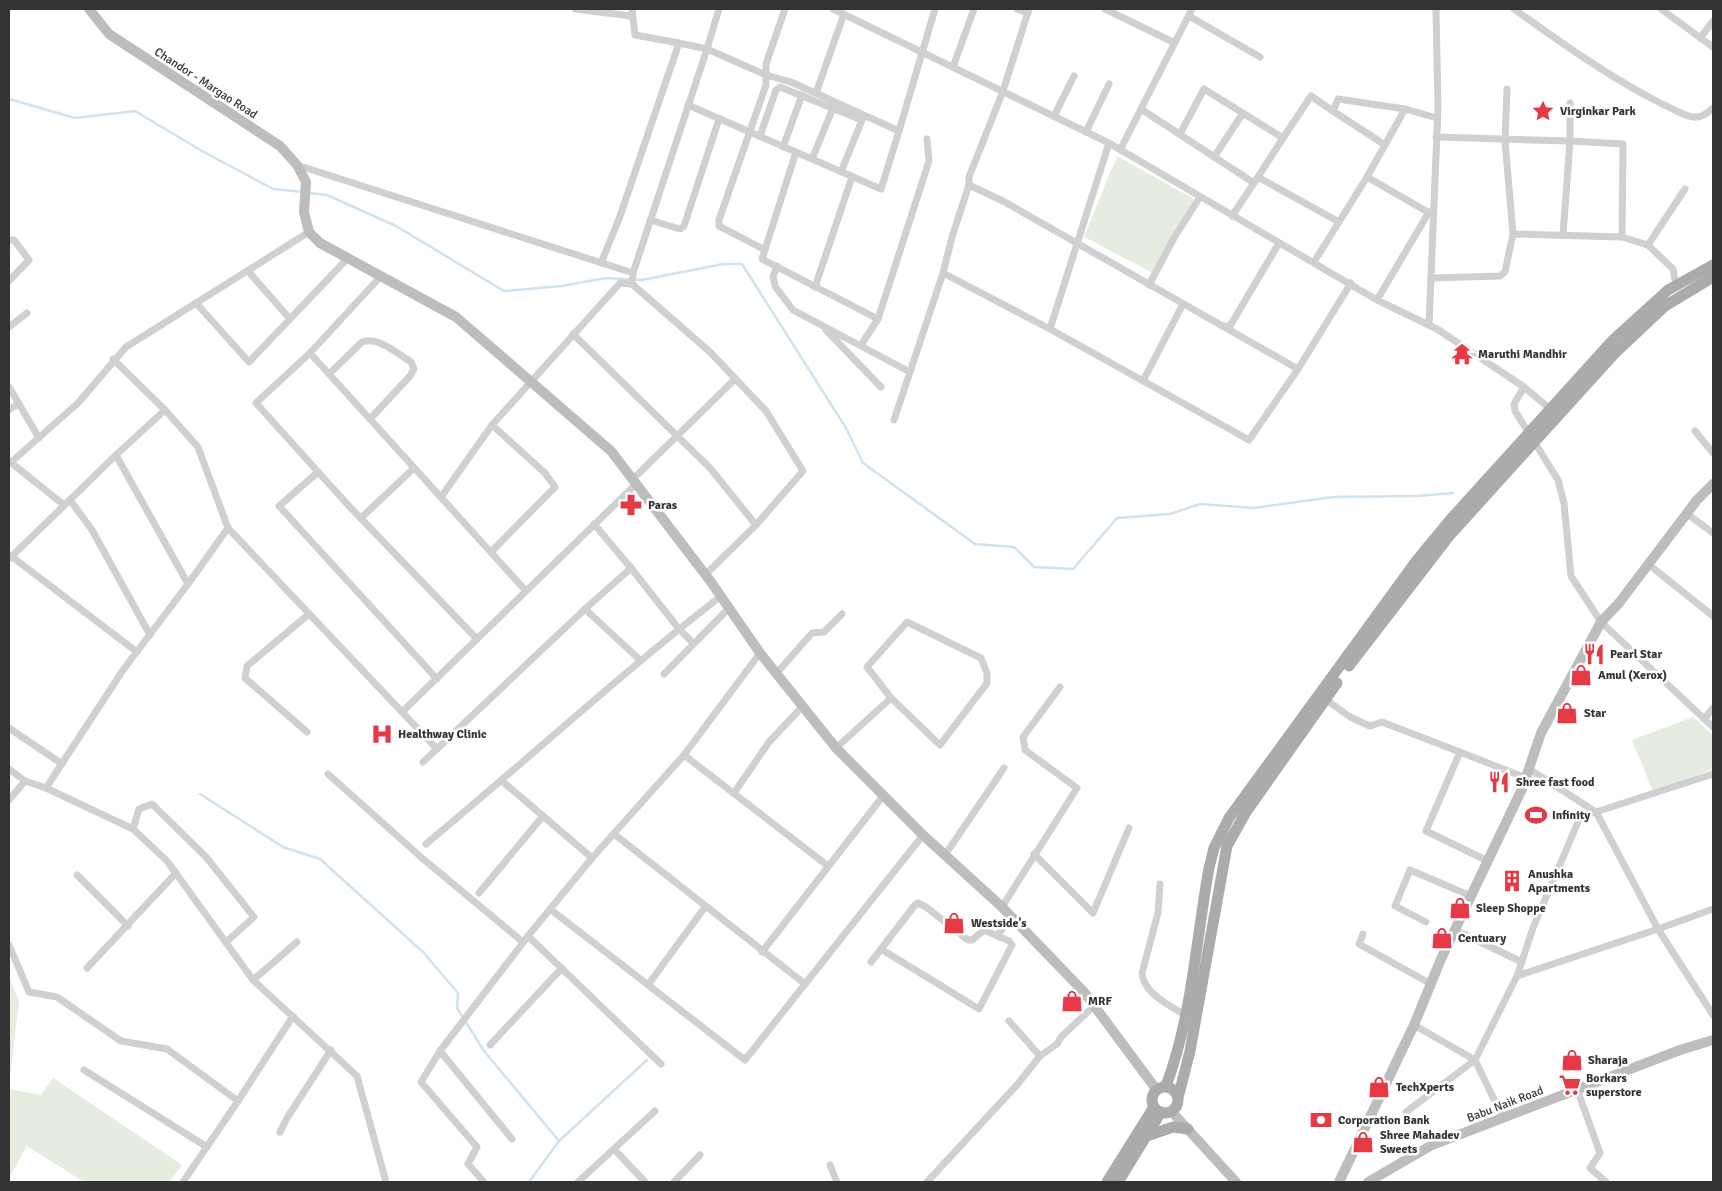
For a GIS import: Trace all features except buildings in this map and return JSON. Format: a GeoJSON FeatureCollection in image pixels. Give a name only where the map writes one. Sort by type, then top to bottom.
{"type":"FeatureCollection","features":[{"type":"Feature","properties":{"kind":"main road","name":"Chandor - Margao Road"},"geometry":{"type":"LineString","coordinates":[[89,9],[109,34],[280,146],[297,165],[306,182],[304,212],[309,232]]}},
{"type":"Feature","properties":{"kind":"main road"},"geometry":{"type":"LineString","coordinates":[[309,232],[320,243],[347,259],[456,316],[611,451],[721,596],[760,653],[836,748],[923,835],[1012,917],[1094,1006],[1161,1087],[1174,1089],[1178,1098]]}},
{"type":"Feature","properties":{"kind":"main road"},"geometry":{"type":"LineString","coordinates":[[1107,1182],[1162,1110],[1178,1105],[1228,846],[1246,812],[1325,699],[1450,535],[1531,438],[1550,409],[1613,340],[1651,304],[1676,286],[1713,265]]}},
{"type":"Feature","properties":{"kind":"main road"},"geometry":{"type":"LineString","coordinates":[[1236,1182],[1188,1129],[1162,1110],[1151,1099],[1161,1087],[1176,1057],[1185,1015],[1209,868],[1214,848],[1229,818],[1417,560],[1450,520],[1642,326],[1665,306],[1713,277]]}},
{"type":"Feature","properties":{"kind":"main road"},"geometry":{"type":"LineString","coordinates":[[1339,1182],[1414,1025],[1455,930],[1488,861],[1527,773],[1541,733],[1600,622],[1618,603],[1686,513],[1713,484]]}},
{"type":"Feature","properties":{"kind":"main road","name":"Babu Naik Road"},"geometry":{"type":"LineString","coordinates":[[1368,1182],[1382,1179],[1432,1145],[1713,1040]]}},
{"type":"Feature","properties":{"kind":"main road"},"geometry":{"type":"LineString","coordinates":[[1118,1182],[1162,1110]]}},
{"type":"Feature","properties":{"kind":"main road"},"geometry":{"type":"LineString","coordinates":[[1146,1136],[1173,1127],[1188,1129]]}},
{"type":"Feature","properties":{"kind":"street"},"geometry":{"type":"LineString","coordinates":[[575,9],[632,12],[635,34],[707,49],[766,75],[791,82],[899,131]]}},
{"type":"Feature","properties":{"kind":"street"},"geometry":{"type":"LineString","coordinates":[[632,284],[633,273],[719,9]]}},
{"type":"Feature","properties":{"kind":"street"},"geometry":{"type":"LineString","coordinates":[[765,250],[720,226],[719,220],[766,85],[766,64],[785,9]]}},
{"type":"Feature","properties":{"kind":"street"},"geometry":{"type":"LineString","coordinates":[[833,9],[1109,143],[1232,216],[1351,283],[1377,300],[1429,325],[1524,387],[1550,409]]}},
{"type":"Feature","properties":{"kind":"street"},"geometry":{"type":"LineString","coordinates":[[688,105],[881,189],[934,9]]}},
{"type":"Feature","properties":{"kind":"street"},"geometry":{"type":"LineString","coordinates":[[953,67],[974,9]]}},
{"type":"Feature","properties":{"kind":"street"},"geometry":{"type":"LineString","coordinates":[[894,420],[943,273],[952,237],[969,185],[969,177],[1003,91],[1028,11],[1017,9]]}},
{"type":"Feature","properties":{"kind":"street"},"geometry":{"type":"LineString","coordinates":[[1105,9],[1175,43]]}},
{"type":"Feature","properties":{"kind":"street"},"geometry":{"type":"LineString","coordinates":[[1120,150],[1192,9]]}},
{"type":"Feature","properties":{"kind":"street"},"geometry":{"type":"LineString","coordinates":[[1429,325],[1431,213],[1437,118],[1436,9]]}},
{"type":"Feature","properties":{"kind":"street"},"geometry":{"type":"LineString","coordinates":[[1514,9],[1588,61],[1646,96],[1687,116],[1696,118],[1705,115],[1713,108]]}},
{"type":"Feature","properties":{"kind":"street"},"geometry":{"type":"LineString","coordinates":[[1661,9],[1713,47]]}},
{"type":"Feature","properties":{"kind":"street"},"geometry":{"type":"LineString","coordinates":[[816,93],[844,14]]}},
{"type":"Feature","properties":{"kind":"street"},"geometry":{"type":"LineString","coordinates":[[1188,16],[1260,57]]}},
{"type":"Feature","properties":{"kind":"street"},"geometry":{"type":"LineString","coordinates":[[1700,38],[1713,21]]}},
{"type":"Feature","properties":{"kind":"street"},"geometry":{"type":"LineString","coordinates":[[601,263],[619,219],[679,43]]}},
{"type":"Feature","properties":{"kind":"street"},"geometry":{"type":"LineString","coordinates":[[1054,116],[1074,76]]}},
{"type":"Feature","properties":{"kind":"street"},"geometry":{"type":"LineString","coordinates":[[1086,132],[1109,84]]}},
{"type":"Feature","properties":{"kind":"street"},"geometry":{"type":"LineString","coordinates":[[760,136],[776,90],[780,87],[862,120],[840,172]]}},
{"type":"Feature","properties":{"kind":"street"},"geometry":{"type":"LineString","coordinates":[[1180,134],[1204,89],[1283,138]]}},
{"type":"Feature","properties":{"kind":"street"},"geometry":{"type":"LineString","coordinates":[[1431,278],[1500,276],[1506,268],[1513,234],[1506,140],[1506,89]]}},
{"type":"Feature","properties":{"kind":"street"},"geometry":{"type":"LineString","coordinates":[[783,147],[802,95]]}},
{"type":"Feature","properties":{"kind":"street"},"geometry":{"type":"LineString","coordinates":[[1232,216],[1311,96],[1385,145]]}},
{"type":"Feature","properties":{"kind":"street"},"geometry":{"type":"LineString","coordinates":[[1333,111],[1338,100],[1405,109],[1437,118]]}},
{"type":"Feature","properties":{"kind":"street"},"geometry":{"type":"LineString","coordinates":[[1563,235],[1570,142],[1570,103]]}},
{"type":"Feature","properties":{"kind":"street"},"geometry":{"type":"LineString","coordinates":[[812,159],[833,108]]}},
{"type":"Feature","properties":{"kind":"street"},"geometry":{"type":"LineString","coordinates":[[1141,109],[1214,157],[1339,222]]}},
{"type":"Feature","properties":{"kind":"street"},"geometry":{"type":"LineString","coordinates":[[1314,262],[1367,177],[1405,109]]}},
{"type":"Feature","properties":{"kind":"street"},"geometry":{"type":"LineString","coordinates":[[1214,157],[1243,113]]}},
{"type":"Feature","properties":{"kind":"street"},"geometry":{"type":"LineString","coordinates":[[650,220],[675,229],[680,229],[684,226],[719,119]]}},
{"type":"Feature","properties":{"kind":"street"},"geometry":{"type":"LineString","coordinates":[[1436,138],[1623,144],[1622,237]]}},
{"type":"Feature","properties":{"kind":"street"},"geometry":{"type":"LineString","coordinates":[[860,345],[878,319],[929,161],[927,139]]}},
{"type":"Feature","properties":{"kind":"street"},"geometry":{"type":"LineString","coordinates":[[1050,329],[1109,143]]}},
{"type":"Feature","properties":{"kind":"street"},"geometry":{"type":"LineString","coordinates":[[796,152],[762,259],[878,319]]}},
{"type":"Feature","properties":{"kind":"street"},"geometry":{"type":"LineString","coordinates":[[297,165],[633,273]]}},
{"type":"Feature","properties":{"kind":"street"},"geometry":{"type":"LineString","coordinates":[[815,286],[852,177]]}},
{"type":"Feature","properties":{"kind":"street"},"geometry":{"type":"LineString","coordinates":[[1367,177],[1431,213]]}},
{"type":"Feature","properties":{"kind":"street"},"geometry":{"type":"LineString","coordinates":[[969,185],[1003,201],[1298,369]]}},
{"type":"Feature","properties":{"kind":"street"},"geometry":{"type":"LineString","coordinates":[[1648,245],[1685,190]]}},
{"type":"Feature","properties":{"kind":"street"},"geometry":{"type":"LineString","coordinates":[[1149,285],[1174,238],[1200,197]]}},
{"type":"Feature","properties":{"kind":"street"},"geometry":{"type":"LineString","coordinates":[[1377,300],[1431,213]]}},
{"type":"Feature","properties":{"kind":"street"},"geometry":{"type":"LineString","coordinates":[[150,635],[92,530],[67,502],[10,462],[78,403],[113,359],[126,347],[309,232]]}},
{"type":"Feature","properties":{"kind":"street"},"geometry":{"type":"LineString","coordinates":[[1513,234],[1622,237],[1648,245],[1673,269],[1676,286]]}},
{"type":"Feature","properties":{"kind":"street"},"geometry":{"type":"LineString","coordinates":[[9,240],[14,240],[29,260],[9,281]]}},
{"type":"Feature","properties":{"kind":"street"},"geometry":{"type":"LineString","coordinates":[[1222,326],[1230,326],[1279,243]]}},
{"type":"Feature","properties":{"kind":"street"},"geometry":{"type":"LineString","coordinates":[[196,303],[249,362],[347,259]]}},
{"type":"Feature","properties":{"kind":"street"},"geometry":{"type":"LineString","coordinates":[[776,266],[773,277],[781,296],[793,310],[910,372]]}},
{"type":"Feature","properties":{"kind":"street"},"geometry":{"type":"LineString","coordinates":[[248,270],[290,318]]}},
{"type":"Feature","properties":{"kind":"street"},"geometry":{"type":"LineString","coordinates":[[943,273],[1050,329],[1249,440],[1298,369],[1351,283]]}},
{"type":"Feature","properties":{"kind":"street"},"geometry":{"type":"LineString","coordinates":[[381,276],[310,354],[256,403],[361,518],[477,639]]}},
{"type":"Feature","properties":{"kind":"street"},"geometry":{"type":"LineString","coordinates":[[441,498],[492,425],[531,381],[620,283],[632,284],[710,352],[766,412],[803,472],[756,525],[705,575]]}},
{"type":"Feature","properties":{"kind":"street"},"geometry":{"type":"LineString","coordinates":[[1143,381],[1184,304]]}},
{"type":"Feature","properties":{"kind":"street"},"geometry":{"type":"LineString","coordinates":[[9,327],[27,312]]}},
{"type":"Feature","properties":{"kind":"street"},"geometry":{"type":"LineString","coordinates":[[821,324],[881,387]]}},
{"type":"Feature","properties":{"kind":"street"},"geometry":{"type":"LineString","coordinates":[[573,334],[710,468],[756,525]]}},
{"type":"Feature","properties":{"kind":"street"},"geometry":{"type":"LineString","coordinates":[[328,374],[362,342],[369,339],[411,362],[414,369],[410,376],[370,419]]}},
{"type":"Feature","properties":{"kind":"street"},"geometry":{"type":"LineString","coordinates":[[310,354],[526,591]]}},
{"type":"Feature","properties":{"kind":"street"},"geometry":{"type":"LineString","coordinates":[[113,359],[165,410],[198,447],[228,528],[437,749]]}},
{"type":"Feature","properties":{"kind":"street"},"geometry":{"type":"LineString","coordinates":[[402,712],[594,524],[677,435],[735,379]]}},
{"type":"Feature","properties":{"kind":"street"},"geometry":{"type":"LineString","coordinates":[[9,387],[39,438]]}},
{"type":"Feature","properties":{"kind":"street"},"geometry":{"type":"LineString","coordinates":[[1524,387],[1514,404],[1515,411],[1558,480],[1564,503],[1571,576],[1600,622],[1713,727]]}},
{"type":"Feature","properties":{"kind":"street"},"geometry":{"type":"LineString","coordinates":[[9,410],[19,403]]}},
{"type":"Feature","properties":{"kind":"street"},"geometry":{"type":"LineString","coordinates":[[137,652],[10,557],[165,410]]}},
{"type":"Feature","properties":{"kind":"street"},"geometry":{"type":"LineString","coordinates":[[491,552],[555,487],[545,473],[492,425]]}},
{"type":"Feature","properties":{"kind":"street"},"geometry":{"type":"LineString","coordinates":[[1695,432],[1713,453]]}},
{"type":"Feature","properties":{"kind":"street"},"geometry":{"type":"LineString","coordinates":[[116,455],[188,584]]}},
{"type":"Feature","properties":{"kind":"street"},"geometry":{"type":"LineString","coordinates":[[361,518],[414,468]]}},
{"type":"Feature","properties":{"kind":"street"},"geometry":{"type":"LineString","coordinates":[[318,472],[279,506],[436,678]]}},
{"type":"Feature","properties":{"kind":"street"},"geometry":{"type":"LineString","coordinates":[[1686,513],[1713,533]]}},
{"type":"Feature","properties":{"kind":"street"},"geometry":{"type":"LineString","coordinates":[[594,524],[679,629],[693,643]]}},
{"type":"Feature","properties":{"kind":"street"},"geometry":{"type":"LineString","coordinates":[[46,788],[137,652],[228,528]]}},
{"type":"Feature","properties":{"kind":"street"},"geometry":{"type":"LineString","coordinates":[[1648,564],[1713,616]]}},
{"type":"Feature","properties":{"kind":"street"},"geometry":{"type":"LineString","coordinates":[[423,762],[631,568]]}},
{"type":"Feature","properties":{"kind":"street"},"geometry":{"type":"LineString","coordinates":[[426,844],[502,781],[640,660],[721,596]]}},
{"type":"Feature","properties":{"kind":"street"},"geometry":{"type":"LineString","coordinates":[[664,674],[729,608]]}},
{"type":"Feature","properties":{"kind":"street"},"geometry":{"type":"LineString","coordinates":[[585,609],[640,660]]}},
{"type":"Feature","properties":{"kind":"street"},"geometry":{"type":"LineString","coordinates":[[307,732],[245,678],[244,674],[247,666],[310,614]]}},
{"type":"Feature","properties":{"kind":"street"},"geometry":{"type":"LineString","coordinates":[[776,674],[812,633],[824,632],[842,614]]}},
{"type":"Feature","properties":{"kind":"street"},"geometry":{"type":"LineString","coordinates":[[907,622],[981,658],[987,673],[987,683],[940,745],[891,698],[867,667],[907,622]]}},
{"type":"Feature","properties":{"kind":"street"},"geometry":{"type":"LineString","coordinates":[[484,1182],[468,1164],[478,1147],[421,1082],[440,1051],[523,942],[592,858],[684,755],[760,653]]}},
{"type":"Feature","properties":{"kind":"street"},"geometry":{"type":"LineString","coordinates":[[1002,907],[1077,788],[1025,750],[1023,737],[1060,687]]}},
{"type":"Feature","properties":{"kind":"street"},"geometry":{"type":"LineString","coordinates":[[836,748],[891,698]]}},
{"type":"Feature","properties":{"kind":"street"},"geometry":{"type":"LineString","coordinates":[[1325,699],[1350,717],[1370,726],[1382,722],[1460,752],[1527,773],[1596,812],[1658,929],[1713,1015]]}},
{"type":"Feature","properties":{"kind":"street"},"geometry":{"type":"LineString","coordinates":[[734,793],[768,742],[802,707]]}},
{"type":"Feature","properties":{"kind":"street"},"geometry":{"type":"LineString","coordinates":[[1704,719],[1713,708]]}},
{"type":"Feature","properties":{"kind":"street"},"geometry":{"type":"LineString","coordinates":[[9,728],[62,764]]}},
{"type":"Feature","properties":{"kind":"street"},"geometry":{"type":"LineString","coordinates":[[1460,752],[1426,831],[1488,861]]}},
{"type":"Feature","properties":{"kind":"street"},"geometry":{"type":"LineString","coordinates":[[684,755],[828,866]]}},
{"type":"Feature","properties":{"kind":"street"},"geometry":{"type":"LineString","coordinates":[[946,856],[1004,768]]}},
{"type":"Feature","properties":{"kind":"street"},"geometry":{"type":"LineString","coordinates":[[9,769],[25,781],[46,788],[133,829],[168,861],[253,980],[357,1076],[386,1182]]}},
{"type":"Feature","properties":{"kind":"street"},"geometry":{"type":"LineString","coordinates":[[328,774],[422,858],[523,942]]}},
{"type":"Feature","properties":{"kind":"street"},"geometry":{"type":"LineString","coordinates":[[1406,1112],[1475,1060],[1517,976],[1533,928],[1581,815],[1596,812],[1713,774]]}},
{"type":"Feature","properties":{"kind":"street"},"geometry":{"type":"LineString","coordinates":[[9,800],[25,781]]}},
{"type":"Feature","properties":{"kind":"street"},"geometry":{"type":"LineString","coordinates":[[502,781],[592,858]]}},
{"type":"Feature","properties":{"kind":"street"},"geometry":{"type":"LineString","coordinates":[[762,952],[883,796]]}},
{"type":"Feature","properties":{"kind":"street"},"geometry":{"type":"LineString","coordinates":[[133,829],[139,809],[152,804],[206,857],[254,917],[226,942]]}},
{"type":"Feature","properties":{"kind":"street"},"geometry":{"type":"LineString","coordinates":[[479,892],[543,816]]}},
{"type":"Feature","properties":{"kind":"street"},"geometry":{"type":"LineString","coordinates":[[1034,854],[1092,913],[1129,828]]}},
{"type":"Feature","properties":{"kind":"street"},"geometry":{"type":"LineString","coordinates":[[614,834],[805,984]]}},
{"type":"Feature","properties":{"kind":"street"},"geometry":{"type":"LineString","coordinates":[[550,910],[745,1060],[923,835]]}},
{"type":"Feature","properties":{"kind":"street"},"geometry":{"type":"LineString","coordinates":[[1426,922],[1394,906],[1410,870],[1471,896]]}},
{"type":"Feature","properties":{"kind":"street"},"geometry":{"type":"LineString","coordinates":[[87,968],[176,873]]}},
{"type":"Feature","properties":{"kind":"street"},"geometry":{"type":"LineString","coordinates":[[77,875],[128,926]]}},
{"type":"Feature","properties":{"kind":"street"},"geometry":{"type":"LineString","coordinates":[[1160,884],[1158,913],[1142,973],[1143,980],[1153,994],[1185,1015]]}},
{"type":"Feature","properties":{"kind":"street"},"geometry":{"type":"LineString","coordinates":[[871,962],[881,949],[918,903],[926,907],[968,940],[972,940],[984,930],[998,934],[1009,941],[1011,948],[979,1009],[881,949]]}},
{"type":"Feature","properties":{"kind":"street"},"geometry":{"type":"LineString","coordinates":[[648,985],[705,907]]}},
{"type":"Feature","properties":{"kind":"street"},"geometry":{"type":"LineString","coordinates":[[1517,976],[1713,909]]}},
{"type":"Feature","properties":{"kind":"street"},"geometry":{"type":"LineString","coordinates":[[998,934],[1012,917]]}},
{"type":"Feature","properties":{"kind":"street"},"geometry":{"type":"LineString","coordinates":[[1455,930],[1522,962]]}},
{"type":"Feature","properties":{"kind":"street"},"geometry":{"type":"LineString","coordinates":[[1363,934],[1358,944],[1431,984]]}},
{"type":"Feature","properties":{"kind":"street"},"geometry":{"type":"LineString","coordinates":[[528,936],[661,1064]]}},
{"type":"Feature","properties":{"kind":"street"},"geometry":{"type":"LineString","coordinates":[[253,980],[297,942]]}},
{"type":"Feature","properties":{"kind":"street"},"geometry":{"type":"LineString","coordinates":[[9,946],[29,992],[57,997],[121,1041],[167,1050],[238,1101]]}},
{"type":"Feature","properties":{"kind":"street"},"geometry":{"type":"LineString","coordinates":[[490,1045],[562,968]]}},
{"type":"Feature","properties":{"kind":"street"},"geometry":{"type":"LineString","coordinates":[[927,1182],[1016,1086],[1040,1056],[1057,1044],[1061,1037],[1094,1006]]}},
{"type":"Feature","properties":{"kind":"street"},"geometry":{"type":"LineString","coordinates":[[183,1182],[293,1016]]}},
{"type":"Feature","properties":{"kind":"street"},"geometry":{"type":"LineString","coordinates":[[1009,1021],[1040,1056]]}},
{"type":"Feature","properties":{"kind":"street"},"geometry":{"type":"LineString","coordinates":[[1414,1025],[1475,1060],[1503,1118]]}},
{"type":"Feature","properties":{"kind":"street"},"geometry":{"type":"LineString","coordinates":[[280,1132],[331,1050]]}},
{"type":"Feature","properties":{"kind":"street"},"geometry":{"type":"LineString","coordinates":[[440,1051],[512,1139]]}},
{"type":"Feature","properties":{"kind":"street"},"geometry":{"type":"LineString","coordinates":[[84,1070],[207,1146]]}},
{"type":"Feature","properties":{"kind":"street"},"geometry":{"type":"LineString","coordinates":[[1577,1090],[1600,1153],[1590,1168],[1606,1182]]}},
{"type":"Feature","properties":{"kind":"street"},"geometry":{"type":"LineString","coordinates":[[578,1182],[655,1111]]}},
{"type":"Feature","properties":{"kind":"street"},"geometry":{"type":"LineString","coordinates":[[614,1149],[645,1182]]}},
{"type":"Feature","properties":{"kind":"street"},"geometry":{"type":"LineString","coordinates":[[674,1182],[700,1155]]}},
{"type":"Feature","properties":{"kind":"street"},"geometry":{"type":"LineString","coordinates":[[830,1165],[837,1182]]}},
{"type":"Feature","properties":{"kind":"shaded area"},"geometry":{"type":"Polygon","coordinates":[[[1117,156],[1194,199],[1153,273],[1084,237],[1117,156]]]}},
{"type":"Feature","properties":{"kind":"shaded area"},"geometry":{"type":"Polygon","coordinates":[[[1693,717],[1713,735],[1713,769],[1653,792],[1632,740],[1693,717]]]}},
{"type":"Feature","properties":{"kind":"shaded area"},"geometry":{"type":"Polygon","coordinates":[[[9,978],[19,1001],[9,1083],[9,978]]]}},
{"type":"Feature","properties":{"kind":"shaded area"},"geometry":{"type":"Polygon","coordinates":[[[53,1078],[182,1165],[169,1182],[84,1182],[27,1146],[9,1178],[9,1089],[41,1095],[53,1078]]]}},
{"type":"Feature","properties":{"kind":"waterway"},"geometry":{"type":"LineString","coordinates":[[9,99],[75,118],[135,111],[202,151],[273,189],[304,192]]}},
{"type":"Feature","properties":{"kind":"waterway"},"geometry":{"type":"LineString","coordinates":[[309,193],[327,195],[396,226],[504,291],[562,286],[606,278],[642,280],[723,264],[742,264],[846,428],[863,463],[975,544],[1014,547],[1034,567],[1073,569],[1117,518],[1170,514],[1200,504],[1254,508],[1333,497],[1418,496],[1453,493]]}},
{"type":"Feature","properties":{"kind":"waterway"},"geometry":{"type":"LineString","coordinates":[[200,794],[283,847],[320,859],[423,952],[458,993],[457,1008],[484,1051],[559,1141]]}},
{"type":"Feature","properties":{"kind":"waterway"},"geometry":{"type":"LineString","coordinates":[[529,1182],[559,1141],[647,1060]]}},
{"type":"Feature","properties":{"kind":"place","name":"Virginkar Park"},"geometry":{"type":"Point","coordinates":[1543,111]}},
{"type":"Feature","properties":{"kind":"place","name":"Maruthi Mandhir"},"geometry":{"type":"Point","coordinates":[1462,354]}},
{"type":"Feature","properties":{"kind":"place","name":"Paras"},"geometry":{"type":"Point","coordinates":[631,505]}},
{"type":"Feature","properties":{"kind":"place","name":"Pearl Star"},"geometry":{"type":"Point","coordinates":[1594,654]}},
{"type":"Feature","properties":{"kind":"place","name":"Amul (Xerox)"},"geometry":{"type":"Point","coordinates":[1581,675]}},
{"type":"Feature","properties":{"kind":"place","name":"Star"},"geometry":{"type":"Point","coordinates":[1567,713]}},
{"type":"Feature","properties":{"kind":"place","name":"Healthway Clinic"},"geometry":{"type":"Point","coordinates":[382,734]}},
{"type":"Feature","properties":{"kind":"place","name":"Shree fast food"},"geometry":{"type":"Point","coordinates":[1499,782]}},
{"type":"Feature","properties":{"kind":"place","name":"Infinity"},"geometry":{"type":"Point","coordinates":[1536,815]}},
{"type":"Feature","properties":{"kind":"place","name":"Anushka Apartments"},"geometry":{"type":"Point","coordinates":[1512,881]}},
{"type":"Feature","properties":{"kind":"place","name":"Sleep Shoppe"},"geometry":{"type":"Point","coordinates":[1460,908]}},
{"type":"Feature","properties":{"kind":"place","name":"Westside's"},"geometry":{"type":"Point","coordinates":[954,923]}},
{"type":"Feature","properties":{"kind":"place","name":"Centuary"},"geometry":{"type":"Point","coordinates":[1442,938]}},
{"type":"Feature","properties":{"kind":"place","name":"MRF"},"geometry":{"type":"Point","coordinates":[1072,1001]}},
{"type":"Feature","properties":{"kind":"place","name":"Sharaja"},"geometry":{"type":"Point","coordinates":[1572,1060]}},
{"type":"Feature","properties":{"kind":"place","name":"Borkars superstore"},"geometry":{"type":"Point","coordinates":[1570,1085]}},
{"type":"Feature","properties":{"kind":"place","name":"TechXperts"},"geometry":{"type":"Point","coordinates":[1379,1087]}},
{"type":"Feature","properties":{"kind":"place","name":"Corporation Bank"},"geometry":{"type":"Point","coordinates":[1321,1120]}},
{"type":"Feature","properties":{"kind":"place","name":"Shree Mahadev Sweets"},"geometry":{"type":"Point","coordinates":[1363,1142]}}]}
